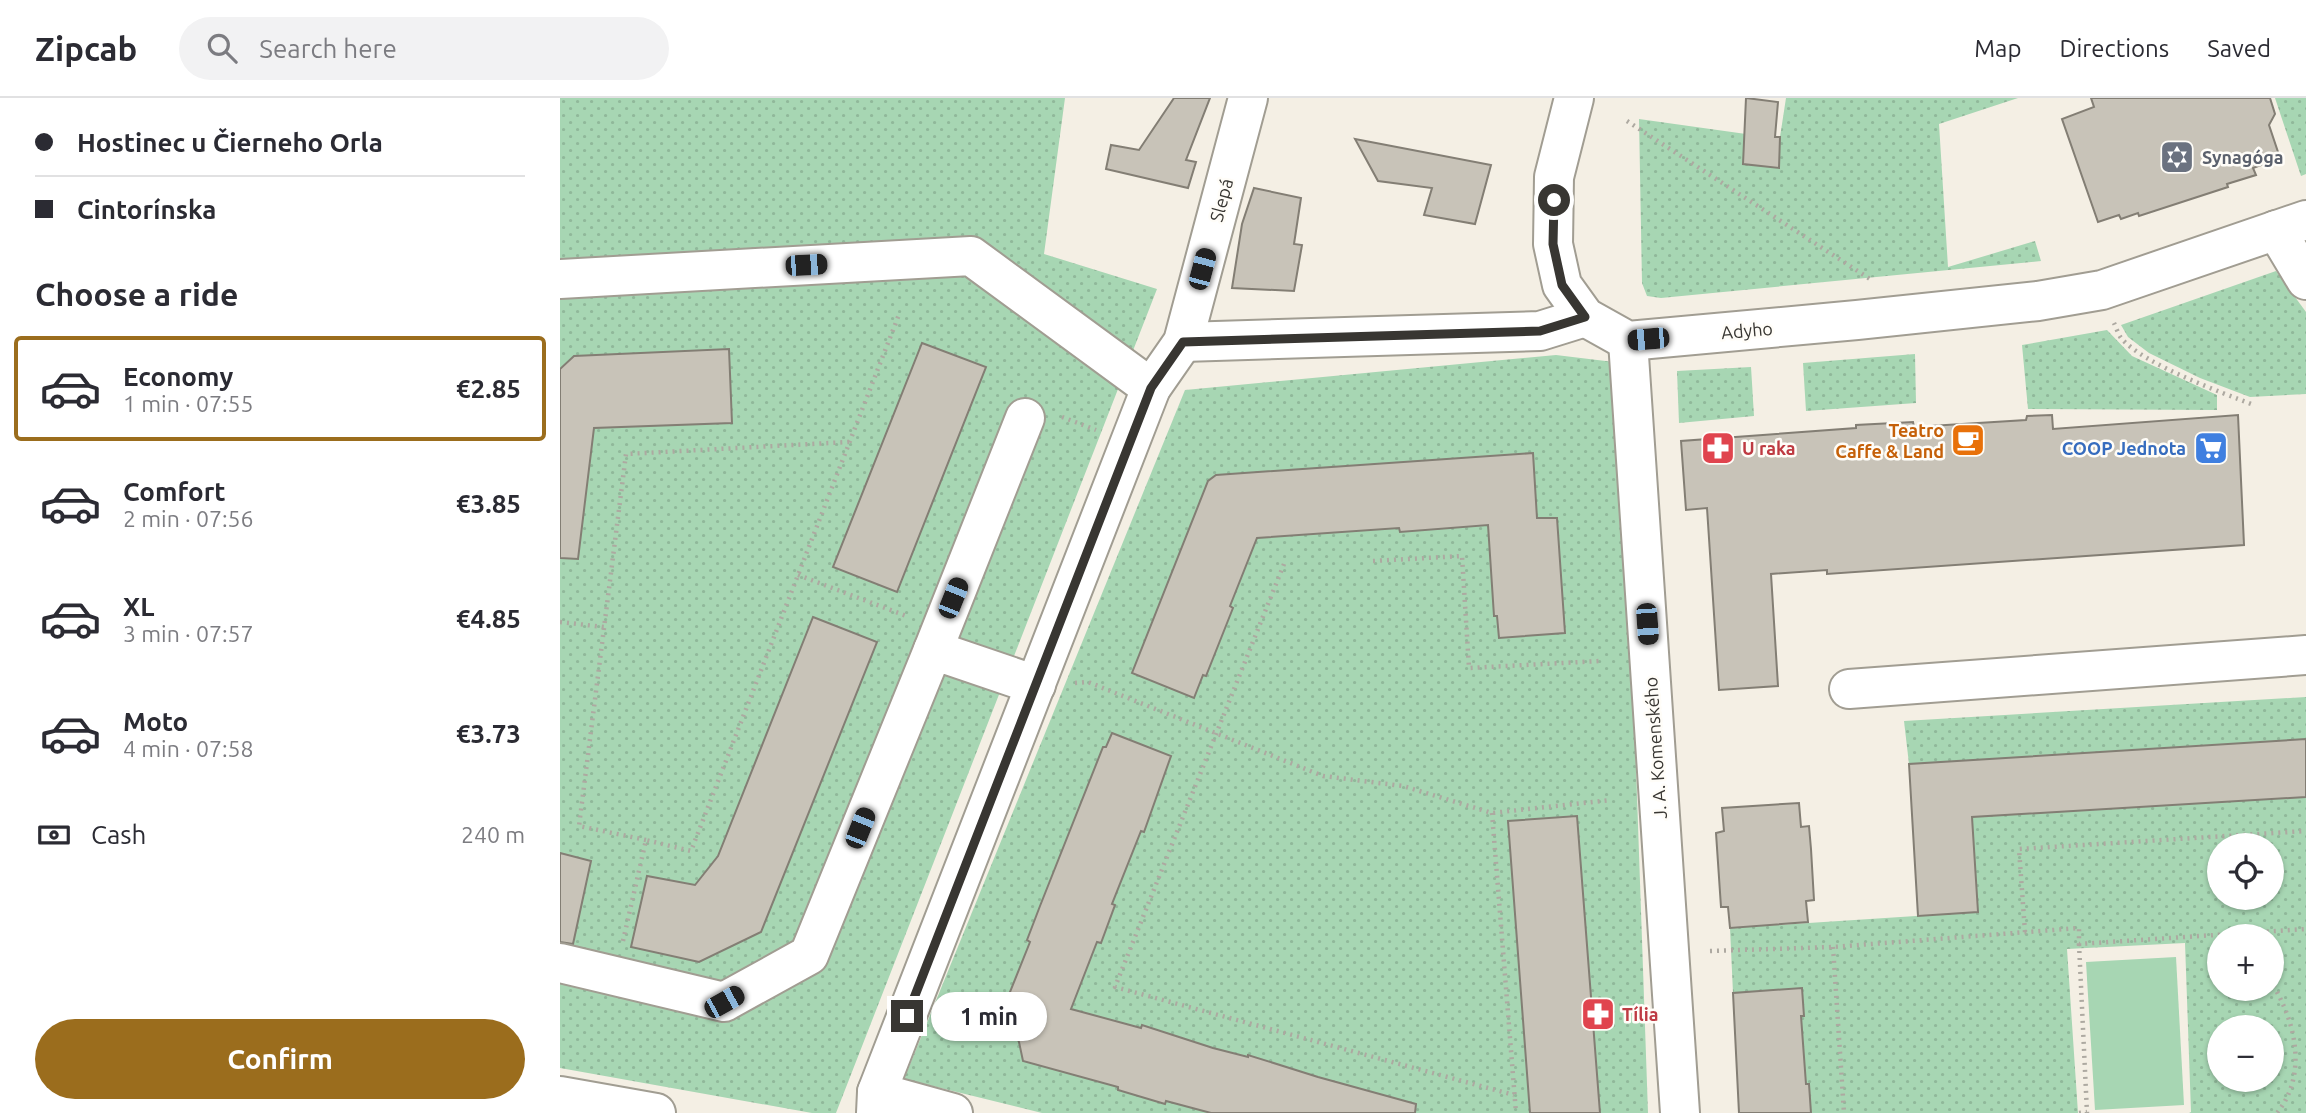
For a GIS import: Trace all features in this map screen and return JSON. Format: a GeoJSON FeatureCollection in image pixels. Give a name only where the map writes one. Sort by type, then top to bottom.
{"type":"FeatureCollection","features":[{"type":"Feature","properties":{"kind":"street","name":"Slepá"},"geometry":{"type":"LineString","coordinates":[[877,1102],[1151,388],[1183,342],[1248,98]]}},
{"type":"Feature","properties":{"kind":"street"},"geometry":{"type":"LineString","coordinates":[[1574,98],[1554,177],[1553,244],[1562,285],[1585,317],[1628,341]]}},
{"type":"Feature","properties":{"kind":"street"},"geometry":{"type":"LineString","coordinates":[[2291,225],[2306,280]]}},
{"type":"Feature","properties":{"kind":"street","name":"Adyho"},"geometry":{"type":"LineString","coordinates":[[1628,341],[2038,301],[2102,290],[2291,225]]}},
{"type":"Feature","properties":{"kind":"street"},"geometry":{"type":"LineString","coordinates":[[560,279],[971,256],[1151,388]]}},
{"type":"Feature","properties":{"kind":"street"},"geometry":{"type":"LineString","coordinates":[[1183,342],[1540,331],[1585,317]]}},
{"type":"Feature","properties":{"kind":"street","name":"J. A. Komenského"},"geometry":{"type":"LineString","coordinates":[[1628,341],[1680,1113]]}},
{"type":"Feature","properties":{"kind":"street"},"geometry":{"type":"LineString","coordinates":[[560,964],[724,1002],[809,955],[926,636],[1040,416]]}},
{"type":"Feature","properties":{"kind":"street"},"geometry":{"type":"LineString","coordinates":[[926,636],[1036,685]]}},
{"type":"Feature","properties":{"kind":"street"},"geometry":{"type":"LineString","coordinates":[[1849,689],[2306,655]]}},
{"type":"Feature","properties":{"kind":"street"},"geometry":{"type":"LineString","coordinates":[[560,1096],[656,1113]]}},
{"type":"Feature","properties":{"kind":"street"},"geometry":{"type":"LineString","coordinates":[[877,1102],[953,1113]]}},
{"type":"Feature","properties":{"kind":"path"},"geometry":{"type":"LineString","coordinates":[[1627,121],[1878,285]]}},
{"type":"Feature","properties":{"kind":"path"},"geometry":{"type":"LineString","coordinates":[[849,442],[626,454],[579,825],[691,850],[900,312]]}},
{"type":"Feature","properties":{"kind":"path"},"geometry":{"type":"LineString","coordinates":[[2114,322],[2120,337],[2140,353],[2173,372],[2254,405]]}},
{"type":"Feature","properties":{"kind":"path"},"geometry":{"type":"LineString","coordinates":[[1040,416],[1130,443]]}},
{"type":"Feature","properties":{"kind":"path"},"geometry":{"type":"LineString","coordinates":[[1373,561],[1462,556],[1469,668],[1601,661]]}},
{"type":"Feature","properties":{"kind":"path"},"geometry":{"type":"LineString","coordinates":[[1284,564],[1115,987],[1514,1095]]}},
{"type":"Feature","properties":{"kind":"path"},"geometry":{"type":"LineString","coordinates":[[798,575],[926,636]]}},
{"type":"Feature","properties":{"kind":"path"},"geometry":{"type":"LineString","coordinates":[[560,622],[604,627]]}},
{"type":"Feature","properties":{"kind":"path"},"geometry":{"type":"LineString","coordinates":[[1088,682],[1323,776],[1403,786],[1492,813],[1611,800]]}},
{"type":"Feature","properties":{"kind":"path"},"geometry":{"type":"LineString","coordinates":[[1492,813],[1516,1113]]}},
{"type":"Feature","properties":{"kind":"path"},"geometry":{"type":"LineString","coordinates":[[2025,932],[2019,849],[2306,831]]}},
{"type":"Feature","properties":{"kind":"path"},"geometry":{"type":"LineString","coordinates":[[622,945],[646,839]]}},
{"type":"Feature","properties":{"kind":"path"},"geometry":{"type":"LineString","coordinates":[[1710,951],[1833,947],[2079,928],[2087,1113],[2079,1113]]}},
{"type":"Feature","properties":{"kind":"path"},"geometry":{"type":"LineString","coordinates":[[2284,930],[2306,929]]}},
{"type":"Feature","properties":{"kind":"path"},"geometry":{"type":"LineString","coordinates":[[2079,944],[2207,935]]}},
{"type":"Feature","properties":{"kind":"path"},"geometry":{"type":"LineString","coordinates":[[1833,947],[1844,1113]]}},
{"type":"Feature","properties":{"kind":"path"},"geometry":{"type":"LineString","coordinates":[[2282,1001],[2296,1026],[2301,1048]]}},
{"type":"Feature","properties":{"kind":"path"},"geometry":{"type":"LineString","coordinates":[[2277,1113],[2292,1102],[2297,1091]]}},
{"type":"Feature","properties":{"kind":"green space"},"geometry":{"type":"Polygon","coordinates":[[[560,98],[1065,98],[1044,254],[1157,289],[836,1113],[812,1113],[560,1068],[560,98]]]}},
{"type":"Feature","properties":{"kind":"green space"},"geometry":{"type":"Polygon","coordinates":[[[1786,98],[2018,98],[1939,124],[1948,267],[2035,241],[2041,261],[1661,298],[1647,296],[1642,283],[1639,119],[1746,134],[1778,167],[1786,98]]]}},
{"type":"Feature","properties":{"kind":"green space"},"geometry":{"type":"Polygon","coordinates":[[[2275,98],[2306,98],[2306,174],[2301,176],[2275,98]]]}},
{"type":"Feature","properties":{"kind":"green space"},"geometry":{"type":"Polygon","coordinates":[[[2276,271],[2306,312],[2306,394],[2250,397],[2200,378],[2149,353],[2128,337],[2121,325],[2276,271]]]}},
{"type":"Feature","properties":{"kind":"green space"},"geometry":{"type":"Polygon","coordinates":[[[2107,330],[2132,356],[2217,395],[2217,410],[2028,409],[2022,345],[2107,330]]]}},
{"type":"Feature","properties":{"kind":"green space"},"geometry":{"type":"Polygon","coordinates":[[[1915,354],[1916,403],[1806,411],[1803,363],[1915,354]]]}},
{"type":"Feature","properties":{"kind":"green space"},"geometry":{"type":"Polygon","coordinates":[[[1556,355],[1622,363],[1648,1113],[1042,1113],[904,1079],[1185,390],[1556,355]]]}},
{"type":"Feature","properties":{"kind":"green space"},"geometry":{"type":"Polygon","coordinates":[[[1751,367],[1754,416],[1679,423],[1677,371],[1751,367]]]}},
{"type":"Feature","properties":{"kind":"green space"},"geometry":{"type":"Polygon","coordinates":[[[2306,697],[2306,739],[1909,764],[1904,721],[2306,697]]]}},
{"type":"Feature","properties":{"kind":"green space"},"geometry":{"type":"Polygon","coordinates":[[[2306,797],[2306,1113],[2189,1113],[2185,943],[2067,949],[2078,1113],[1811,1113],[1801,1016],[1804,1015],[1802,988],[1733,993],[1730,928],[1977,912],[1972,817],[2306,797]]]}},
{"type":"Feature","properties":{"kind":"green space"},"geometry":{"type":"Polygon","coordinates":[[[2176,957],[2184,1105],[2095,1110],[2086,962],[2176,957]]]}},
{"type":"Feature","properties":{"kind":"building"},"geometry":{"type":"Polygon","coordinates":[[[1174,98],[1210,98],[1186,160],[1196,162],[1188,188],[1106,169],[1111,145],[1139,150],[1174,98]]]}},
{"type":"Feature","properties":{"kind":"building"},"geometry":{"type":"Polygon","coordinates":[[[1746,98],[1778,102],[1775,137],[1780,137],[1779,168],[1743,164],[1746,98]]]}},
{"type":"Feature","properties":{"kind":"building","name":"Synagóga"},"geometry":{"type":"Polygon","coordinates":[[[2091,98],[2270,98],[2275,114],[2269,125],[2280,158],[2253,168],[2256,175],[2227,184],[2228,187],[2139,216],[2138,213],[2121,219],[2119,215],[2098,222],[2062,119],[2094,107],[2091,98]]]}},
{"type":"Feature","properties":{"kind":"building"},"geometry":{"type":"Polygon","coordinates":[[[1355,139],[1491,165],[1475,224],[1424,215],[1432,188],[1378,181],[1355,139]]]}},
{"type":"Feature","properties":{"kind":"building"},"geometry":{"type":"Polygon","coordinates":[[[1254,188],[1301,198],[1294,244],[1302,245],[1294,291],[1232,288],[1242,224],[1254,188]]]}},
{"type":"Feature","properties":{"kind":"building"},"geometry":{"type":"Polygon","coordinates":[[[922,343],[986,367],[897,592],[833,567],[922,343]]]}},
{"type":"Feature","properties":{"kind":"building"},"geometry":{"type":"Polygon","coordinates":[[[729,349],[732,423],[594,428],[578,559],[560,558],[560,369],[574,356],[729,349]]]}},
{"type":"Feature","properties":{"kind":"building"},"geometry":{"type":"Polygon","coordinates":[[[2052,415],[2053,429],[2238,415],[2244,545],[1827,574],[1827,570],[1771,574],[1778,686],[1719,690],[1707,508],[1686,510],[1681,441],[1856,428],[1856,425],[1913,422],[1914,427],[2026,420],[2027,416],[2052,415]]]}},
{"type":"Feature","properties":{"kind":"building"},"geometry":{"type":"Polygon","coordinates":[[[1533,453],[1537,518],[1557,518],[1565,633],[1499,638],[1497,616],[1494,616],[1488,525],[1257,538],[1230,606],[1233,608],[1206,676],[1203,675],[1194,698],[1132,673],[1208,481],[1216,475],[1533,453]]]}},
{"type":"Feature","properties":{"kind":"building"},"geometry":{"type":"Polygon","coordinates":[[[813,617],[877,642],[761,932],[699,962],[631,947],[647,876],[695,885],[718,856],[813,617]]]}},
{"type":"Feature","properties":{"kind":"building"},"geometry":{"type":"Polygon","coordinates":[[[1112,733],[1171,756],[1144,832],[1141,831],[1112,904],[1115,905],[1101,943],[1097,942],[1071,1009],[1141,1028],[1142,1025],[1213,1048],[1248,1055],[1416,1104],[1415,1113],[1211,1113],[1166,1101],[1165,1104],[1118,1090],[1118,1087],[1023,1061],[1019,1042],[1004,1007],[1030,942],[1027,940],[1040,906],[1103,747],[1106,747],[1112,733]]]}},
{"type":"Feature","properties":{"kind":"building"},"geometry":{"type":"Polygon","coordinates":[[[2306,739],[2306,797],[1972,817],[1978,912],[1918,916],[1909,764],[2306,739]]]}},
{"type":"Feature","properties":{"kind":"building"},"geometry":{"type":"Polygon","coordinates":[[[1799,803],[1801,827],[1809,826],[1811,849],[1814,900],[1806,901],[1808,922],[1730,928],[1728,907],[1721,907],[1716,833],[1724,831],[1722,808],[1799,803]]]}},
{"type":"Feature","properties":{"kind":"building"},"geometry":{"type":"Polygon","coordinates":[[[1577,816],[1600,1113],[1530,1113],[1508,821],[1577,816]]]}},
{"type":"Feature","properties":{"kind":"building"},"geometry":{"type":"Polygon","coordinates":[[[560,853],[591,861],[573,944],[560,942],[560,853]]]}},
{"type":"Feature","properties":{"kind":"building"},"geometry":{"type":"Polygon","coordinates":[[[1802,988],[1804,1016],[1801,1016],[1811,1113],[1739,1113],[1733,993],[1802,988]]]}},
{"type":"Feature","properties":{"kind":"place","name":"Synagóga"},"geometry":{"type":"Point","coordinates":[2177,157]}},
{"type":"Feature","properties":{"kind":"place","name":"Teatro Caffe & Land"},"geometry":{"type":"Point","coordinates":[1968,440]}},
{"type":"Feature","properties":{"kind":"place","name":"U raka"},"geometry":{"type":"Point","coordinates":[1718,448]}},
{"type":"Feature","properties":{"kind":"place","name":"COOP Jednota"},"geometry":{"type":"Point","coordinates":[2211,448]}},
{"type":"Feature","properties":{"kind":"place","name":"Tília"},"geometry":{"type":"Point","coordinates":[1598,1014]}},
{"type":"Feature","properties":{"kind":"route"},"geometry":{"type":"LineString","coordinates":[[907,1016],[1151,388],[1183,342],[1540,331],[1585,317],[1562,285],[1553,244],[1554,200]]}}]}
